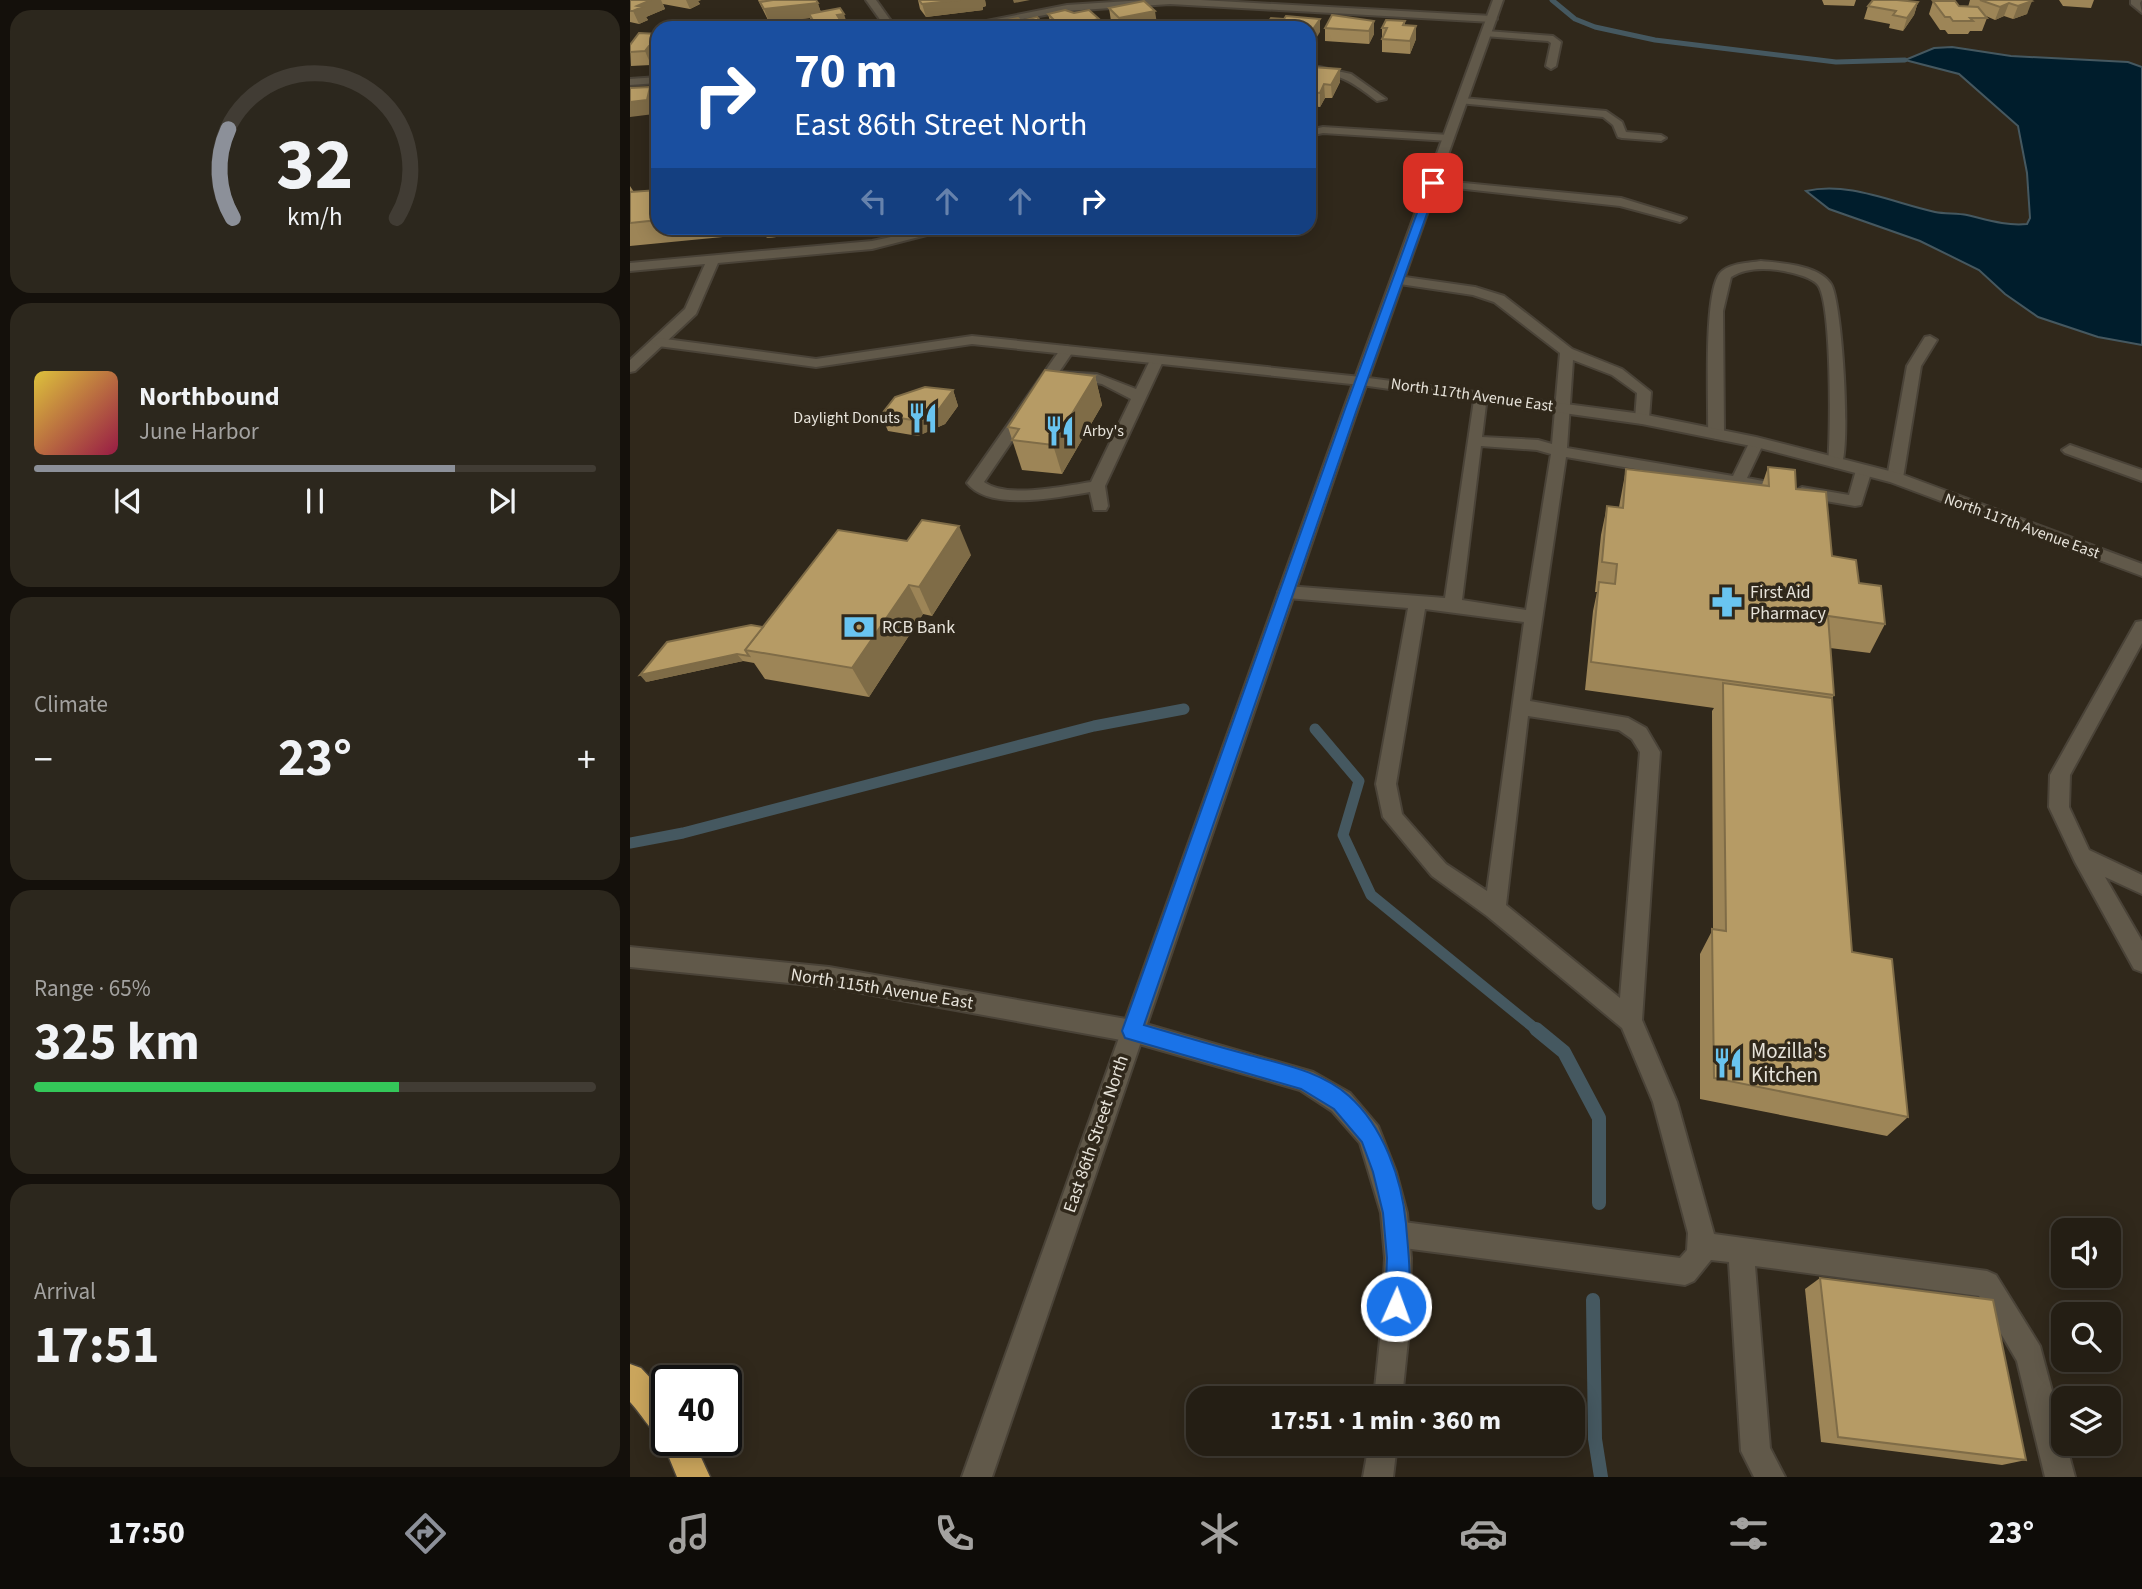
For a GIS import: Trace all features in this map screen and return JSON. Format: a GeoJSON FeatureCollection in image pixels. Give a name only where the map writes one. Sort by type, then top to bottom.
{"type":"FeatureCollection","features":[{"type":"Feature","properties":{"kind":"highway"},"geometry":{"type":"LineString","coordinates":[[630,1379],[651,1402]]}},
{"type":"Feature","properties":{"kind":"highway"},"geometry":{"type":"LineString","coordinates":[[684,1456],[694,1477]]}},
{"type":"Feature","properties":{"kind":"street"},"geometry":{"type":"LineString","coordinates":[[872,0],[886,21]]}},
{"type":"Feature","properties":{"kind":"street"},"geometry":{"type":"LineString","coordinates":[[995,21],[1067,8],[1170,0],[1337,11],[1407,21],[1489,26],[1550,38],[1556,41],[1551,66]]}},
{"type":"Feature","properties":{"kind":"street","name":"East 86th Street North"},"geometry":{"type":"LineString","coordinates":[[977,1477],[1361,380],[1498,0]]}},
{"type":"Feature","properties":{"kind":"street"},"geometry":{"type":"LineString","coordinates":[[2138,0],[2134,2],[2142,10]]}},
{"type":"Feature","properties":{"kind":"street"},"geometry":{"type":"LineString","coordinates":[[1316,72],[1325,71],[1351,76],[1381,99]]}},
{"type":"Feature","properties":{"kind":"street"},"geometry":{"type":"LineString","coordinates":[[630,82],[651,80]]}},
{"type":"Feature","properties":{"kind":"street"},"geometry":{"type":"LineString","coordinates":[[1463,101],[1606,114],[1618,124],[1622,135],[1661,138]]}},
{"type":"Feature","properties":{"kind":"street"},"geometry":{"type":"LineString","coordinates":[[1316,132],[1344,130],[1449,138]]}},
{"type":"Feature","properties":{"kind":"street"},"geometry":{"type":"LineString","coordinates":[[1433,183],[1621,202],[1680,218]]}},
{"type":"Feature","properties":{"kind":"street"},"geometry":{"type":"LineString","coordinates":[[630,267],[873,245],[917,235]]}},
{"type":"Feature","properties":{"kind":"street"},"geometry":{"type":"LineString","coordinates":[[630,368],[691,311],[713,260]]}},
{"type":"Feature","properties":{"kind":"street"},"geometry":{"type":"LineString","coordinates":[[1716,433],[1716,311],[1725,275],[1735,269],[1761,265],[1802,271],[1817,276],[1825,286],[1831,309],[1839,422],[1836,463]]}},
{"type":"Feature","properties":{"kind":"street"},"geometry":{"type":"LineString","coordinates":[[1398,280],[1475,291],[1499,299],[1567,352],[1617,372],[1644,392],[1642,419]]}},
{"type":"Feature","properties":{"kind":"street","name":"North 117th Avenue East"},"geometry":{"type":"LineString","coordinates":[[658,342],[816,363],[972,340],[1361,380],[1642,419],[1756,442],[1895,478],[2141,567]]}},
{"type":"Feature","properties":{"kind":"street"},"geometry":{"type":"LineString","coordinates":[[1895,478],[1914,366],[1930,341]]}},
{"type":"Feature","properties":{"kind":"street"},"geometry":{"type":"LineString","coordinates":[[1067,350],[975,483],[979,489],[994,494],[1048,494],[1097,486]]}},
{"type":"Feature","properties":{"kind":"street"},"geometry":{"type":"LineString","coordinates":[[1495,909],[1520,707],[1559,451],[1567,352]]}},
{"type":"Feature","properties":{"kind":"street"},"geometry":{"type":"LineString","coordinates":[[1100,506],[1097,486],[1157,359]]}},
{"type":"Feature","properties":{"kind":"street"},"geometry":{"type":"LineString","coordinates":[[1047,378],[1088,374],[1111,381],[1139,397]]}},
{"type":"Feature","properties":{"kind":"street"},"geometry":{"type":"LineString","coordinates":[[1453,605],[1480,396]]}},
{"type":"Feature","properties":{"kind":"street"},"geometry":{"type":"LineString","coordinates":[[1474,440],[1538,445],[1559,451],[1855,501],[1864,470]]}},
{"type":"Feature","properties":{"kind":"street"},"geometry":{"type":"LineString","coordinates":[[1738,482],[1756,442]]}},
{"type":"Feature","properties":{"kind":"street"},"geometry":{"type":"LineString","coordinates":[[2070,450],[2142,475]]}},
{"type":"Feature","properties":{"kind":"street"},"geometry":{"type":"LineString","coordinates":[[1287,592],[1453,605],[1534,617]]}},
{"type":"Feature","properties":{"kind":"street"},"geometry":{"type":"LineString","coordinates":[[1419,602],[1386,785],[1393,817],[1439,870],[1495,909],[1630,1020]]}},
{"type":"Feature","properties":{"kind":"street"},"geometry":{"type":"LineString","coordinates":[[2142,627],[2060,775],[2059,807],[2082,856],[2142,962]]}},
{"type":"Feature","properties":{"kind":"street"},"geometry":{"type":"LineString","coordinates":[[1395,1234],[1685,1272],[1700,1255],[1700,1233],[1665,1102],[1630,1020],[1650,752],[1631,727],[1621,723],[1520,707]]}},
{"type":"Feature","properties":{"kind":"street"},"geometry":{"type":"LineString","coordinates":[[2082,856],[2142,885]]}},
{"type":"Feature","properties":{"kind":"street","name":"North 115th Avenue East"},"geometry":{"type":"LineString","coordinates":[[630,957],[829,977],[1132,1031],[1305,1080],[1341,1102],[1369,1135],[1384,1172],[1394,1213],[1398,1258],[1389,1386]]}},
{"type":"Feature","properties":{"kind":"street"},"geometry":{"type":"LineString","coordinates":[[1700,1245],[1987,1284],[2030,1356],[2060,1477]]}},
{"type":"Feature","properties":{"kind":"street"},"geometry":{"type":"LineString","coordinates":[[1741,1251],[1756,1451],[1770,1477]]}},
{"type":"Feature","properties":{"kind":"street"},"geometry":{"type":"LineString","coordinates":[[1378,1477],[1381,1456]]}},
{"type":"Feature","properties":{"kind":"water"},"geometry":{"type":"Polygon","coordinates":[[[1952,47],[2011,56],[2128,62],[2142,67],[2142,345],[2098,337],[2038,317],[2005,294],[1979,270],[1920,241],[1829,209],[1806,191],[1855,191],[1935,212],[2027,224],[2030,218],[2027,173],[2018,126],[1959,74],[1905,60],[1934,48],[1952,47]]]}},
{"type":"Feature","properties":{"kind":"building"},"geometry":{"type":"Polygon","coordinates":[[[630,0],[651,0],[630,11],[630,0]]]}},
{"type":"Feature","properties":{"kind":"building"},"geometry":{"type":"Polygon","coordinates":[[[816,0],[818,3],[764,9],[760,2],[816,0]]]}},
{"type":"Feature","properties":{"kind":"building"},"geometry":{"type":"Polygon","coordinates":[[[919,0],[960,0],[922,4],[919,0]]]}},
{"type":"Feature","properties":{"kind":"building"},"geometry":{"type":"Polygon","coordinates":[[[1873,0],[1918,2],[1907,18],[1893,15],[1896,11],[1868,6],[1873,0]]]}},
{"type":"Feature","properties":{"kind":"building"},"geometry":{"type":"Polygon","coordinates":[[[1980,0],[2032,1],[2018,6],[2009,3],[2000,7],[1980,0]]]}},
{"type":"Feature","properties":{"kind":"building"},"geometry":{"type":"Polygon","coordinates":[[[1144,1],[1155,11],[1119,18],[1109,8],[1144,1]]]}},
{"type":"Feature","properties":{"kind":"building"},"geometry":{"type":"Polygon","coordinates":[[[1933,1],[1955,1],[1959,6],[1978,7],[1987,18],[1953,21],[1950,17],[1945,17],[1933,1]]]}},
{"type":"Feature","properties":{"kind":"building"},"geometry":{"type":"Polygon","coordinates":[[[840,8],[844,14],[837,15],[841,21],[814,21],[809,14],[840,8]]]}},
{"type":"Feature","properties":{"kind":"building"},"geometry":{"type":"Polygon","coordinates":[[[1065,10],[1074,13],[1089,10],[1099,19],[1055,21],[1048,14],[1065,10]]]}},
{"type":"Feature","properties":{"kind":"building"},"geometry":{"type":"Polygon","coordinates":[[[1332,15],[1374,21],[1369,31],[1325,28],[1332,15]]]}},
{"type":"Feature","properties":{"kind":"building"},"geometry":{"type":"Polygon","coordinates":[[[1286,16],[1320,19],[1316,25],[1316,21],[1269,21],[1271,18],[1284,19],[1286,16]]]}},
{"type":"Feature","properties":{"kind":"building"},"geometry":{"type":"Polygon","coordinates":[[[1037,17],[1041,21],[1021,21],[1037,17]]]}},
{"type":"Feature","properties":{"kind":"building"},"geometry":{"type":"Polygon","coordinates":[[[1386,20],[1405,21],[1403,25],[1416,26],[1410,41],[1382,39],[1387,28],[1382,28],[1386,20]]]}},
{"type":"Feature","properties":{"kind":"building"},"geometry":{"type":"Polygon","coordinates":[[[639,33],[651,34],[651,46],[645,51],[630,52],[630,45],[639,33]]]}},
{"type":"Feature","properties":{"kind":"building"},"geometry":{"type":"Polygon","coordinates":[[[1316,67],[1340,69],[1331,85],[1324,84],[1320,93],[1316,93],[1316,67]]]}},
{"type":"Feature","properties":{"kind":"building"},"geometry":{"type":"Polygon","coordinates":[[[650,87],[647,100],[630,102],[630,88],[650,87]]]}},
{"type":"Feature","properties":{"kind":"building"},"geometry":{"type":"Polygon","coordinates":[[[651,190],[651,221],[630,223],[630,192],[651,190]]]}},
{"type":"Feature","properties":{"kind":"building"},"geometry":{"type":"Polygon","coordinates":[[[1045,370],[1095,376],[1053,445],[1012,440],[1019,429],[1008,427],[1045,370]]]}},
{"type":"Feature","properties":{"kind":"building"},"geometry":{"type":"Polygon","coordinates":[[[925,387],[953,390],[939,409],[912,420],[881,415],[895,397],[925,387]]]}},
{"type":"Feature","properties":{"kind":"building","name":"First Aid Pharmacy"},"geometry":{"type":"Polygon","coordinates":[[[1768,467],[1795,470],[1796,489],[1826,492],[1832,556],[1856,560],[1859,583],[1881,586],[1885,624],[1828,616],[1834,695],[1591,662],[1599,582],[1615,584],[1617,564],[1602,562],[1607,506],[1623,508],[1626,469],[1769,486],[1768,467]]]}},
{"type":"Feature","properties":{"kind":"building"},"geometry":{"type":"Polygon","coordinates":[[[922,520],[959,526],[919,587],[909,585],[852,668],[745,650],[838,530],[907,541],[922,520]]]}},
{"type":"Feature","properties":{"kind":"building"},"geometry":{"type":"Polygon","coordinates":[[[751,625],[763,627],[745,650],[749,656],[737,654],[640,675],[667,642],[751,625]]]}},
{"type":"Feature","properties":{"kind":"building"},"geometry":{"type":"Polygon","coordinates":[[[1723,683],[1832,698],[1852,952],[1892,959],[1908,1117],[1714,1078],[1712,929],[1726,931],[1723,683]]]}},
{"type":"Feature","properties":{"kind":"building"},"geometry":{"type":"Polygon","coordinates":[[[1820,1278],[1993,1300],[2026,1460],[1838,1437],[1820,1278]]]}},
{"type":"Feature","properties":{"kind":"waterway"},"geometry":{"type":"LineString","coordinates":[[1552,0],[1575,19],[1595,27],[1655,40],[1836,62],[1905,60]]}},
{"type":"Feature","properties":{"kind":"waterway"},"geometry":{"type":"LineString","coordinates":[[630,843],[683,833],[1094,726],[1184,709]]}},
{"type":"Feature","properties":{"kind":"waterway"},"geometry":{"type":"LineString","coordinates":[[1315,729],[1359,781],[1343,835],[1371,895],[1538,1031]]}},
{"type":"Feature","properties":{"kind":"waterway"},"geometry":{"type":"LineString","coordinates":[[1536,1029],[1564,1052],[1599,1118],[1599,1203]]}},
{"type":"Feature","properties":{"kind":"waterway"},"geometry":{"type":"LineString","coordinates":[[1593,1300],[1595,1439],[1601,1477]]}},
{"type":"Feature","properties":{"kind":"place","name":"Daylight Donuts"},"geometry":{"type":"Point","coordinates":[923,418]}},
{"type":"Feature","properties":{"kind":"place","name":"Arby's"},"geometry":{"type":"Point","coordinates":[1060,431]}},
{"type":"Feature","properties":{"kind":"place","name":"First Aid Pharmacy"},"geometry":{"type":"Point","coordinates":[1727,602]}},
{"type":"Feature","properties":{"kind":"place","name":"RCB Bank"},"geometry":{"type":"Point","coordinates":[859,627]}},
{"type":"Feature","properties":{"kind":"place","name":"Mozilla's Kitchen"},"geometry":{"type":"Point","coordinates":[1728,1063]}},
{"type":"Feature","properties":{"kind":"route"},"geometry":{"type":"LineString","coordinates":[[1396,1306],[1398,1258],[1394,1213],[1384,1172],[1369,1135],[1341,1102],[1305,1080],[1132,1031],[1433,183]]}}]}
